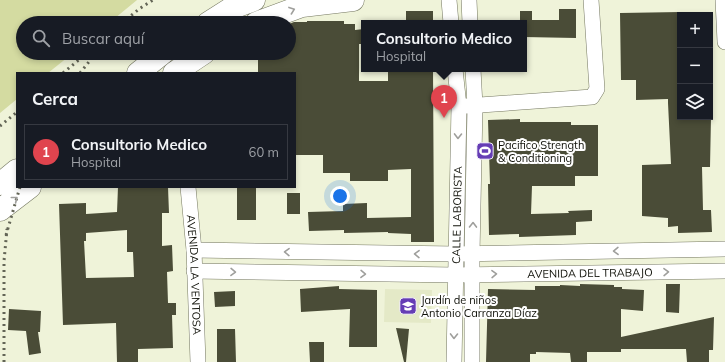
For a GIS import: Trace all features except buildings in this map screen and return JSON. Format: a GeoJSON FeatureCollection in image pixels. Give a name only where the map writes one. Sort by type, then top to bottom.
{"type":"FeatureCollection","features":[{"type":"Feature","properties":{"kind":"main road"},"geometry":{"type":"LineString","coordinates":[[219,16],[230,9],[254,0]]}},
{"type":"Feature","properties":{"kind":"main road"},"geometry":{"type":"LineString","coordinates":[[275,16],[302,6],[354,0]]}},
{"type":"Feature","properties":{"kind":"main road"},"geometry":{"type":"LineString","coordinates":[[139,72],[154,60]]}},
{"type":"Feature","properties":{"kind":"main road"},"geometry":{"type":"LineString","coordinates":[[176,72],[194,60]]}},
{"type":"Feature","properties":{"kind":"main road"},"geometry":{"type":"LineString","coordinates":[[0,184],[16,171]]}},
{"type":"Feature","properties":{"kind":"main road"},"geometry":{"type":"LineString","coordinates":[[0,210],[29,188]]}},
{"type":"Feature","properties":{"kind":"street"},"geometry":{"type":"LineString","coordinates":[[449,0],[451,20]]}},
{"type":"Feature","properties":{"kind":"street"},"geometry":{"type":"LineString","coordinates":[[469,0],[470,20]]}},
{"type":"Feature","properties":{"kind":"street"},"geometry":{"type":"LineString","coordinates":[[459,106],[592,97],[597,88],[591,0]]}},
{"type":"Feature","properties":{"kind":"street"},"geometry":{"type":"LineString","coordinates":[[723,0],[725,42]]}},
{"type":"Feature","properties":{"kind":"street","name":"CALLE LABORISTA"},"geometry":{"type":"LineString","coordinates":[[454,362],[459,106],[455,72]]}},
{"type":"Feature","properties":{"kind":"street","name":"CALLE LABORISTA"},"geometry":{"type":"LineString","coordinates":[[472,362],[472,254],[475,106],[473,72]]}},
{"type":"Feature","properties":{"kind":"street","name":"AVENIDA LA VENTOSA"},"geometry":{"type":"LineString","coordinates":[[188,188],[194,250],[198,362]]}},
{"type":"Feature","properties":{"kind":"street","name":"AVENIDA DEL TRABAJO"},"geometry":{"type":"LineString","coordinates":[[194,250],[472,254],[725,249]]}},
{"type":"Feature","properties":{"kind":"street","name":"AVENIDA DEL TRABAJO"},"geometry":{"type":"LineString","coordinates":[[194,271],[455,276],[473,274],[725,271]]}},
{"type":"Feature","properties":{"kind":"shaded area","name":"Jardín de niños Antonio Carranza Díaz"},"geometry":{"type":"Polygon","coordinates":[[[385,289],[432,290],[431,323],[384,322],[385,289]]]}},
{"type":"Feature","properties":{"kind":"green space"},"geometry":{"type":"Polygon","coordinates":[[[0,0],[137,0],[118,16],[16,16],[16,60],[64,60],[49,72],[16,72],[16,100],[0,113],[0,0]]]}},
{"type":"Feature","properties":{"kind":"railway"},"geometry":{"type":"LineString","coordinates":[[130,16],[153,0]]}},
{"type":"Feature","properties":{"kind":"railway"},"geometry":{"type":"LineString","coordinates":[[64,72],[79,60]]}},
{"type":"Feature","properties":{"kind":"railway"},"geometry":{"type":"LineString","coordinates":[[81,72],[90,60]]}},
{"type":"Feature","properties":{"kind":"railway"},"geometry":{"type":"LineString","coordinates":[[0,126],[16,113]]}},
{"type":"Feature","properties":{"kind":"railway"},"geometry":{"type":"LineString","coordinates":[[6,235],[20,188]]}},
{"type":"Feature","properties":{"kind":"railway"},"geometry":{"type":"LineString","coordinates":[[4,362],[4,261],[7,229]]}},
{"type":"Feature","properties":{"kind":"place","name":"Consultorio Medico"},"geometry":{"type":"Point","coordinates":[444,118]}},
{"type":"Feature","properties":{"kind":"place","name":"Pacifico Strength & Conditioning"},"geometry":{"type":"Point","coordinates":[485,151]}},
{"type":"Feature","properties":{"kind":"place","name":"Jardín de niños Antonio Carranza Díaz"},"geometry":{"type":"Point","coordinates":[408,306]}}]}
